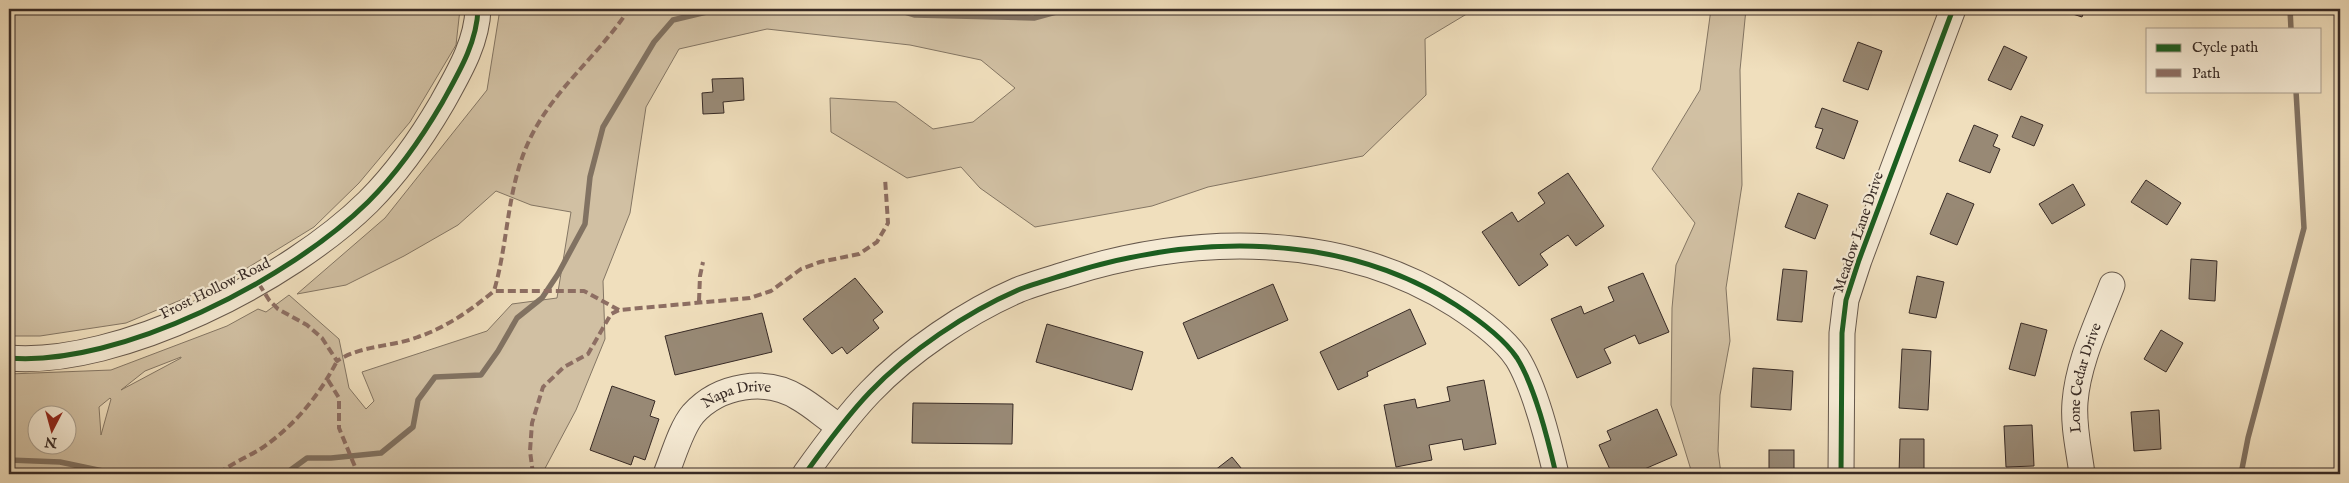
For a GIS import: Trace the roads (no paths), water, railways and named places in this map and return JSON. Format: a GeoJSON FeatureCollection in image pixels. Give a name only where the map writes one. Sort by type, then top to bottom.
{"type":"FeatureCollection","features":[{"type":"Feature","properties":{"kind":"street","name":"Frost Hollow Road"},"geometry":{"type":"LineString","coordinates":[[9,358],[71,355],[120,344],[167,326],[259,284],[313,248],[368,202],[400,166],[422,136],[461,70],[472,40],[478,9]]}},
{"type":"Feature","properties":{"kind":"street","name":"Meadow Lane Drive"},"geometry":{"type":"LineString","coordinates":[[1841,474],[1842,334],[1846,300],[1858,260],[1953,9]]}},
{"type":"Feature","properties":{"kind":"street"},"geometry":{"type":"LineString","coordinates":[[805,474],[870,392],[913,355],[955,325],[1018,290],[1086,268],[1156,251],[1233,245],[1298,249],[1372,264],[1429,287],[1479,319],[1516,357],[1537,407],[1556,474]]}},
{"type":"Feature","properties":{"kind":"street","name":"Lone Cedar Drive"},"geometry":{"type":"LineString","coordinates":[[2082,474],[2074,422],[2075,401],[2088,348],[2112,285]]}},
{"type":"Feature","properties":{"kind":"street","name":"Napa Drive"},"geometry":{"type":"LineString","coordinates":[[666,474],[692,416],[723,393],[736,388],[753,386],[779,390],[798,397],[840,428]]}},
{"type":"Feature","properties":{"kind":"waterway"},"geometry":{"type":"LineString","coordinates":[[285,474],[307,458],[331,458],[381,453],[413,427],[418,400],[435,377],[481,375],[498,351],[517,318],[542,298],[558,274],[585,224],[590,177],[603,127],[654,42],[673,20],[719,9]]}},
{"type":"Feature","properties":{"kind":"waterway"},"geometry":{"type":"LineString","coordinates":[[895,9],[915,15],[1034,18],[1067,9]]}},
{"type":"Feature","properties":{"kind":"waterway"},"geometry":{"type":"LineString","coordinates":[[2290,9],[2291,28]]}},
{"type":"Feature","properties":{"kind":"waterway"},"geometry":{"type":"LineString","coordinates":[[2241,474],[2248,438],[2304,228],[2296,92]]}},
{"type":"Feature","properties":{"kind":"waterway"},"geometry":{"type":"LineString","coordinates":[[9,460],[60,462],[117,474]]}}]}
